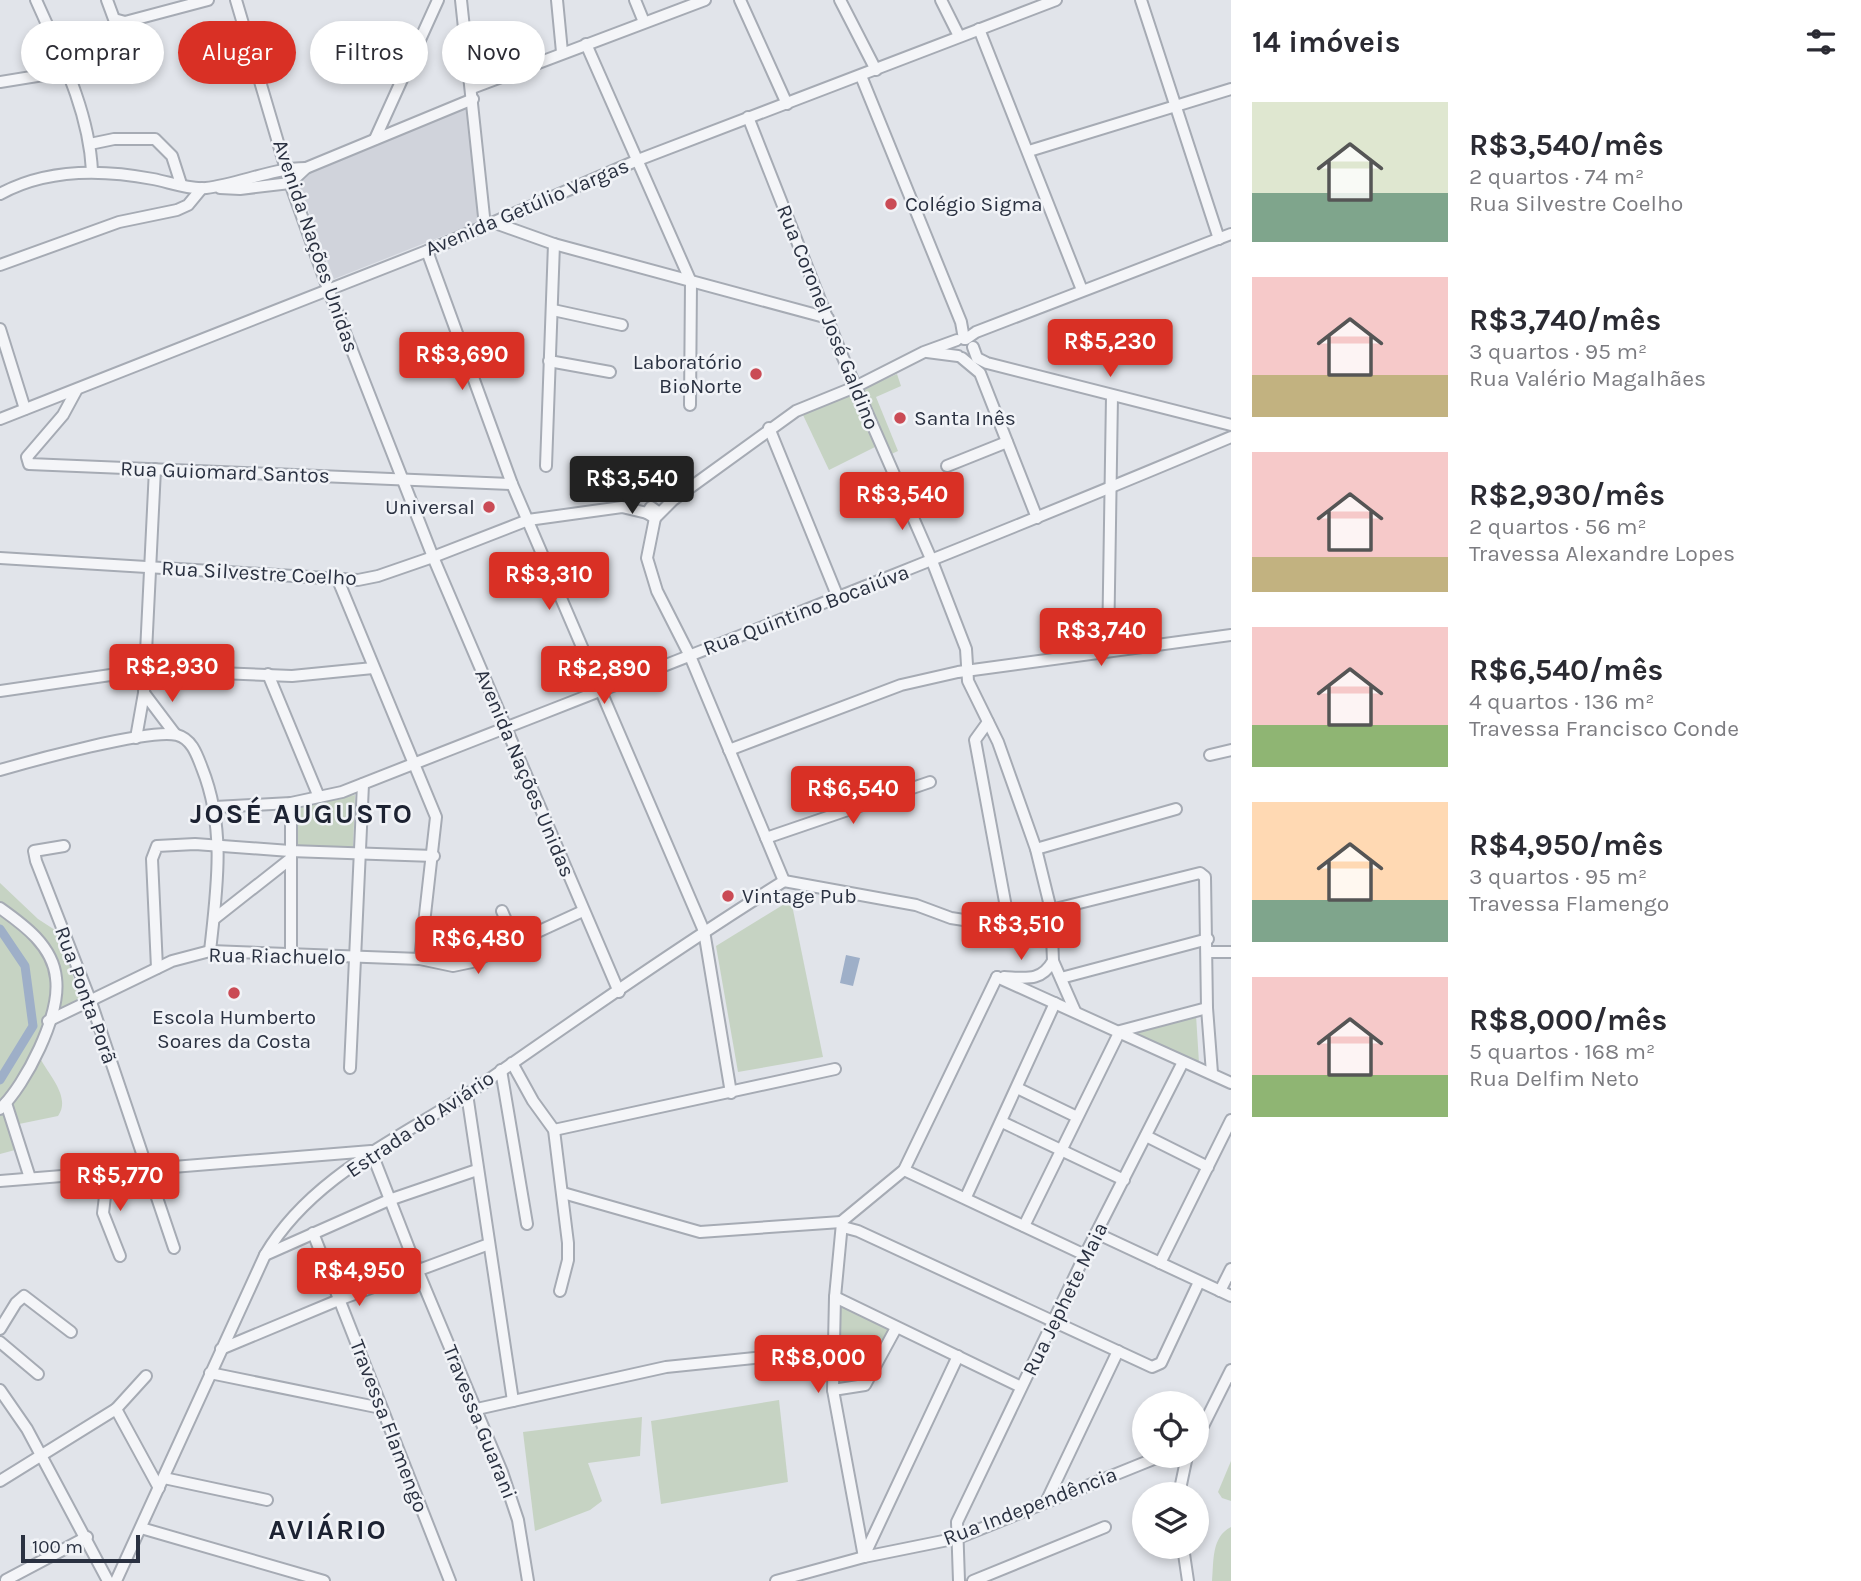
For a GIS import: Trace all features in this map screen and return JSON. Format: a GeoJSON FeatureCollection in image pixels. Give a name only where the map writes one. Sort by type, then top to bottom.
{"type":"FeatureCollection","features":[{"type":"Feature","properties":{"kind":"street"},"geometry":{"type":"LineString","coordinates":[[36,0],[45,21]]}},
{"type":"Feature","properties":{"kind":"street"},"geometry":{"type":"LineString","coordinates":[[107,0],[114,19],[120,22],[208,0]]}},
{"type":"Feature","properties":{"kind":"street","name":"Avenida Nações Unidas"},"geometry":{"type":"LineString","coordinates":[[236,0],[290,183],[328,289],[433,557],[619,992]]}},
{"type":"Feature","properties":{"kind":"street"},"geometry":{"type":"LineString","coordinates":[[375,139],[438,0]]}},
{"type":"Feature","properties":{"kind":"street"},"geometry":{"type":"LineString","coordinates":[[461,0],[490,225],[828,318]]}},
{"type":"Feature","properties":{"kind":"street"},"geometry":{"type":"LineString","coordinates":[[557,0],[562,52]]}},
{"type":"Feature","properties":{"kind":"street"},"geometry":{"type":"LineString","coordinates":[[635,0],[644,22]]}},
{"type":"Feature","properties":{"kind":"street"},"geometry":{"type":"LineString","coordinates":[[0,194],[14,186],[60,174],[92,171],[116,172],[181,184],[240,189],[290,183],[306,168],[562,52],[705,0]]}},
{"type":"Feature","properties":{"kind":"street"},"geometry":{"type":"LineString","coordinates":[[740,0],[788,104]]}},
{"type":"Feature","properties":{"kind":"street"},"geometry":{"type":"LineString","coordinates":[[840,0],[876,70]]}},
{"type":"Feature","properties":{"kind":"street"},"geometry":{"type":"LineString","coordinates":[[941,0],[959,36]]}},
{"type":"Feature","properties":{"kind":"street","name":"Avenida Getúlio Vargas"},"geometry":{"type":"LineString","coordinates":[[0,419],[427,251],[638,160],[861,76],[1039,3],[1056,0]]}},
{"type":"Feature","properties":{"kind":"street"},"geometry":{"type":"LineString","coordinates":[[1140,0],[1173,107],[1219,239]]}},
{"type":"Feature","properties":{"kind":"street"},"geometry":{"type":"LineString","coordinates":[[979,29],[1082,290]]}},
{"type":"Feature","properties":{"kind":"street"},"geometry":{"type":"LineString","coordinates":[[586,44],[691,282],[690,405]]}},
{"type":"Feature","properties":{"kind":"street"},"geometry":{"type":"LineString","coordinates":[[861,76],[968,340],[983,368],[1007,442],[1037,517]]}},
{"type":"Feature","properties":{"kind":"street"},"geometry":{"type":"LineString","coordinates":[[0,82],[21,79]]}},
{"type":"Feature","properties":{"kind":"street"},"geometry":{"type":"LineString","coordinates":[[72,84],[90,144],[92,171]]}},
{"type":"Feature","properties":{"kind":"street"},"geometry":{"type":"LineString","coordinates":[[1029,151],[1231,89]]}},
{"type":"Feature","properties":{"kind":"street","name":"Rua Coronel José Galdino"},"geometry":{"type":"LineString","coordinates":[[748,117],[855,387],[932,561],[966,649],[968,681],[988,722],[1036,849],[1051,910],[1053,961]]}},
{"type":"Feature","properties":{"kind":"street"},"geometry":{"type":"LineString","coordinates":[[90,144],[114,139],[155,139],[172,156],[181,184]]}},
{"type":"Feature","properties":{"kind":"street"},"geometry":{"type":"LineString","coordinates":[[0,265],[119,222],[188,205],[208,187],[286,168],[306,168]]}},
{"type":"Feature","properties":{"kind":"street"},"geometry":{"type":"LineString","coordinates":[[960,357],[953,346],[1082,290],[1231,234]]}},
{"type":"Feature","properties":{"kind":"street"},"geometry":{"type":"LineString","coordinates":[[546,466],[554,244]]}},
{"type":"Feature","properties":{"kind":"street"},"geometry":{"type":"LineString","coordinates":[[427,251],[512,484],[704,931],[731,1093]]}},
{"type":"Feature","properties":{"kind":"street"},"geometry":{"type":"LineString","coordinates":[[553,310],[622,325]]}},
{"type":"Feature","properties":{"kind":"street"},"geometry":{"type":"LineString","coordinates":[[0,329],[25,409]]}},
{"type":"Feature","properties":{"kind":"street"},"geometry":{"type":"LineString","coordinates":[[968,340],[924,352],[855,387],[796,411],[673,500],[652,512],[647,558],[657,591],[690,656],[784,881],[916,905],[965,921],[983,923],[1051,910],[1196,873],[1205,877],[1207,1008],[1212,1073]]}},
{"type":"Feature","properties":{"kind":"street"},"geometry":{"type":"LineString","coordinates":[[960,357],[970,355],[968,340]]}},
{"type":"Feature","properties":{"kind":"street"},"geometry":{"type":"LineString","coordinates":[[924,352],[960,357],[983,368],[1231,425]]}},
{"type":"Feature","properties":{"kind":"street"},"geometry":{"type":"LineString","coordinates":[[549,361],[610,372]]}},
{"type":"Feature","properties":{"kind":"street","name":"Rua Guiomard Santos"},"geometry":{"type":"LineString","coordinates":[[76,391],[63,415],[27,457],[27,463],[512,484]]}},
{"type":"Feature","properties":{"kind":"street"},"geometry":{"type":"LineString","coordinates":[[1108,651],[1112,396]]}},
{"type":"Feature","properties":{"kind":"street"},"geometry":{"type":"LineString","coordinates":[[769,428],[837,595]]}},
{"type":"Feature","properties":{"kind":"street","name":"Rua Quintino Bocaiúva"},"geometry":{"type":"LineString","coordinates":[[215,807],[291,803],[363,784],[690,656],[837,595],[932,561],[1231,438]]}},
{"type":"Feature","properties":{"kind":"street"},"geometry":{"type":"LineString","coordinates":[[947,466],[1007,442]]}},
{"type":"Feature","properties":{"kind":"street"},"geometry":{"type":"LineString","coordinates":[[136,738],[144,693],[155,469]]}},
{"type":"Feature","properties":{"kind":"street","name":"Rua Silvestre Coelho"},"geometry":{"type":"LineString","coordinates":[[0,558],[338,580],[379,576],[528,520],[600,509],[652,512]]}},
{"type":"Feature","properties":{"kind":"street"},"geometry":{"type":"LineString","coordinates":[[338,580],[436,817],[434,856],[420,960]]}},
{"type":"Feature","properties":{"kind":"street"},"geometry":{"type":"LineString","coordinates":[[729,750],[901,685],[967,672],[1231,635]]}},
{"type":"Feature","properties":{"kind":"street"},"geometry":{"type":"LineString","coordinates":[[0,691],[145,670],[321,674],[373,668]]}},
{"type":"Feature","properties":{"kind":"street"},"geometry":{"type":"LineString","coordinates":[[268,674],[319,797]]}},
{"type":"Feature","properties":{"kind":"street"},"geometry":{"type":"LineString","coordinates":[[144,693],[175,734],[188,741],[195,751],[215,807],[220,846],[211,951]]}},
{"type":"Feature","properties":{"kind":"street"},"geometry":{"type":"LineString","coordinates":[[988,722],[975,740],[1008,918]]}},
{"type":"Feature","properties":{"kind":"street"},"geometry":{"type":"LineString","coordinates":[[0,770],[136,738],[175,734]]}},
{"type":"Feature","properties":{"kind":"street"},"geometry":{"type":"LineString","coordinates":[[1210,755],[1231,750]]}},
{"type":"Feature","properties":{"kind":"street"},"geometry":{"type":"LineString","coordinates":[[766,838],[930,782]]}},
{"type":"Feature","properties":{"kind":"street"},"geometry":{"type":"LineString","coordinates":[[350,1068],[363,784]]}},
{"type":"Feature","properties":{"kind":"street"},"geometry":{"type":"LineString","coordinates":[[291,803],[291,956]]}},
{"type":"Feature","properties":{"kind":"street"},"geometry":{"type":"LineString","coordinates":[[1036,849],[1176,809]]}},
{"type":"Feature","properties":{"kind":"street","name":"Rua Ponta Porã"},"geometry":{"type":"LineString","coordinates":[[64,846],[34,851],[91,1002],[174,1248]]}},
{"type":"Feature","properties":{"kind":"street"},"geometry":{"type":"LineString","coordinates":[[156,968],[152,859],[157,846],[220,846],[289,855],[361,851],[434,856]]}},
{"type":"Feature","properties":{"kind":"street"},"geometry":{"type":"LineString","coordinates":[[214,919],[289,855]]}},
{"type":"Feature","properties":{"kind":"street","name":"Estrada do Aviário"},"geometry":{"type":"LineString","coordinates":[[116,1581],[265,1255],[287,1220],[372,1151],[467,1094],[704,931],[784,881]]}},
{"type":"Feature","properties":{"kind":"street"},"geometry":{"type":"LineString","coordinates":[[0,908],[31,932],[49,956],[57,977],[48,1021],[34,1060],[3,1106],[30,1178]]}},
{"type":"Feature","properties":{"kind":"street"},"geometry":{"type":"LineString","coordinates":[[502,911],[515,941]]}},
{"type":"Feature","properties":{"kind":"street","name":"Rua Riachuelo"},"geometry":{"type":"LineString","coordinates":[[48,1021],[156,968],[211,951],[420,960],[453,966],[583,911]]}},
{"type":"Feature","properties":{"kind":"street"},"geometry":{"type":"LineString","coordinates":[[1061,978],[1208,939]]}},
{"type":"Feature","properties":{"kind":"street"},"geometry":{"type":"LineString","coordinates":[[1208,953],[1231,952]]}},
{"type":"Feature","properties":{"kind":"street"},"geometry":{"type":"LineString","coordinates":[[998,977],[1036,978],[1045,972],[1053,961],[1074,1010]]}},
{"type":"Feature","properties":{"kind":"street"},"geometry":{"type":"LineString","coordinates":[[998,977],[1231,1083]]}},
{"type":"Feature","properties":{"kind":"street"},"geometry":{"type":"LineString","coordinates":[[864,1556],[833,1390],[835,1297],[842,1225],[904,1170],[998,977]]}},
{"type":"Feature","properties":{"kind":"street"},"geometry":{"type":"LineString","coordinates":[[1034,993],[1036,978]]}},
{"type":"Feature","properties":{"kind":"street"},"geometry":{"type":"LineString","coordinates":[[966,1197],[1055,1003]]}},
{"type":"Feature","properties":{"kind":"street"},"geometry":{"type":"LineString","coordinates":[[1024,1226],[1059,1150],[1120,1031],[1207,1008]]}},
{"type":"Feature","properties":{"kind":"street","name":"Rua Jephete Maia"},"geometry":{"type":"LineString","coordinates":[[959,1581],[957,1522],[1085,1255],[1183,1062]]}},
{"type":"Feature","properties":{"kind":"street"},"geometry":{"type":"LineString","coordinates":[[512,1063],[533,1101],[554,1130],[563,1193],[568,1260],[560,1291]]}},
{"type":"Feature","properties":{"kind":"street"},"geometry":{"type":"LineString","coordinates":[[554,1130],[835,1069]]}},
{"type":"Feature","properties":{"kind":"street"},"geometry":{"type":"LineString","coordinates":[[501,1070],[527,1224]]}},
{"type":"Feature","properties":{"kind":"street"},"geometry":{"type":"LineString","coordinates":[[1017,1088],[1076,1116]]}},
{"type":"Feature","properties":{"kind":"street"},"geometry":{"type":"LineString","coordinates":[[467,1094],[513,1401]]}},
{"type":"Feature","properties":{"kind":"street"},"geometry":{"type":"LineString","coordinates":[[1160,1264],[1231,1120]]}},
{"type":"Feature","properties":{"kind":"street"},"geometry":{"type":"LineString","coordinates":[[1002,1122],[1124,1180]]}},
{"type":"Feature","properties":{"kind":"street"},"geometry":{"type":"LineString","coordinates":[[1146,1136],[1208,1167]]}},
{"type":"Feature","properties":{"kind":"street"},"geometry":{"type":"LineString","coordinates":[[0,1181],[146,1167],[372,1151]]}},
{"type":"Feature","properties":{"kind":"street","name":"Travessa Guarani"},"geometry":{"type":"LineString","coordinates":[[372,1151],[389,1200],[477,1409],[515,1510],[528,1581]]}},
{"type":"Feature","properties":{"kind":"street"},"geometry":{"type":"LineString","coordinates":[[265,1255],[389,1200],[477,1170]]}},
{"type":"Feature","properties":{"kind":"street"},"geometry":{"type":"LineString","coordinates":[[904,1170],[1085,1255]]}},
{"type":"Feature","properties":{"kind":"street"},"geometry":{"type":"LineString","coordinates":[[108,1171],[103,1213],[120,1256]]}},
{"type":"Feature","properties":{"kind":"street"},"geometry":{"type":"LineString","coordinates":[[563,1193],[700,1232],[842,1225],[1152,1367],[1161,1363],[1199,1282]]}},
{"type":"Feature","properties":{"kind":"street","name":"Travessa Flamengo"},"geometry":{"type":"LineString","coordinates":[[313,1233],[450,1581]]}},
{"type":"Feature","properties":{"kind":"street"},"geometry":{"type":"LineString","coordinates":[[1096,1233],[1231,1296]]}},
{"type":"Feature","properties":{"kind":"street"},"geometry":{"type":"LineString","coordinates":[[221,1349],[417,1269],[489,1244]]}},
{"type":"Feature","properties":{"kind":"street"},"geometry":{"type":"LineString","coordinates":[[1220,1291],[1231,1269]]}},
{"type":"Feature","properties":{"kind":"street"},"geometry":{"type":"LineString","coordinates":[[0,1329],[16,1303],[24,1296],[71,1332]]}},
{"type":"Feature","properties":{"kind":"street"},"geometry":{"type":"LineString","coordinates":[[835,1297],[1021,1387]]}},
{"type":"Feature","properties":{"kind":"street"},"geometry":{"type":"LineString","coordinates":[[833,1390],[865,1385],[896,1328]]}},
{"type":"Feature","properties":{"kind":"street"},"geometry":{"type":"LineString","coordinates":[[0,1342],[38,1374]]}},
{"type":"Feature","properties":{"kind":"street"},"geometry":{"type":"LineString","coordinates":[[477,1409],[666,1367],[834,1350]]}},
{"type":"Feature","properties":{"kind":"street"},"geometry":{"type":"LineString","coordinates":[[1047,1500],[1118,1351]]}},
{"type":"Feature","properties":{"kind":"street"},"geometry":{"type":"LineString","coordinates":[[864,1556],[958,1356]]}},
{"type":"Feature","properties":{"kind":"street"},"geometry":{"type":"LineString","coordinates":[[1209,1414],[1231,1370]]}},
{"type":"Feature","properties":{"kind":"street"},"geometry":{"type":"LineString","coordinates":[[210,1373],[382,1408]]}},
{"type":"Feature","properties":{"kind":"street"},"geometry":{"type":"LineString","coordinates":[[0,1481],[43,1457],[116,1409],[146,1376]]}},
{"type":"Feature","properties":{"kind":"street"},"geometry":{"type":"LineString","coordinates":[[0,1391],[43,1457],[108,1581]]}},
{"type":"Feature","properties":{"kind":"street"},"geometry":{"type":"LineString","coordinates":[[116,1409],[161,1483],[267,1500]]}},
{"type":"Feature","properties":{"kind":"street","name":"Rua Independência"},"geometry":{"type":"LineString","coordinates":[[776,1581],[864,1556],[958,1538],[1132,1467]]}},
{"type":"Feature","properties":{"kind":"street"},"geometry":{"type":"LineString","coordinates":[[974,1581],[1105,1527]]}},
{"type":"Feature","properties":{"kind":"street"},"geometry":{"type":"LineString","coordinates":[[141,1528],[324,1581]]}},
{"type":"Feature","properties":{"kind":"street"},"geometry":{"type":"LineString","coordinates":[[6,1580],[87,1538]]}},
{"type":"Feature","properties":{"kind":"street"},"geometry":{"type":"LineString","coordinates":[[1185,1559],[1188,1581]]}},
{"type":"Feature","properties":{"kind":"shaded area"},"geometry":{"type":"Polygon","coordinates":[[[467,107],[478,222],[334,279],[299,185],[303,174],[467,107]]]}},
{"type":"Feature","properties":{"kind":"green space"},"geometry":{"type":"Polygon","coordinates":[[[897,374],[901,386],[876,397],[898,451],[885,457],[877,446],[829,470],[803,415],[897,374]]]}},
{"type":"Feature","properties":{"kind":"green space"},"geometry":{"type":"Polygon","coordinates":[[[355,795],[353,849],[296,848],[297,807],[355,795]]]}},
{"type":"Feature","properties":{"kind":"green space"},"geometry":{"type":"Polygon","coordinates":[[[0,883],[38,919],[58,932],[81,1000],[52,1027],[41,1060],[61,1095],[58,1116],[19,1124],[15,1150],[0,1154],[0,883]]]}},
{"type":"Feature","properties":{"kind":"green space"},"geometry":{"type":"Polygon","coordinates":[[[791,900],[823,1057],[738,1072],[716,946],[791,900]]]}},
{"type":"Feature","properties":{"kind":"green space"},"geometry":{"type":"Polygon","coordinates":[[[1196,1015],[1199,1063],[1135,1033],[1196,1015]]]}},
{"type":"Feature","properties":{"kind":"green space"},"geometry":{"type":"Polygon","coordinates":[[[838,1304],[890,1330],[861,1381],[837,1385],[838,1304]]]}},
{"type":"Feature","properties":{"kind":"green space"},"geometry":{"type":"Polygon","coordinates":[[[779,1400],[788,1482],[661,1504],[651,1421],[779,1400]]]}},
{"type":"Feature","properties":{"kind":"green space"},"geometry":{"type":"Polygon","coordinates":[[[642,1417],[640,1456],[588,1463],[602,1501],[590,1510],[535,1531],[523,1432],[642,1417]]]}},
{"type":"Feature","properties":{"kind":"green space"},"geometry":{"type":"Polygon","coordinates":[[[1231,1461],[1231,1501],[1222,1498],[1218,1492],[1231,1461]]]}},
{"type":"Feature","properties":{"kind":"green space"},"geometry":{"type":"Polygon","coordinates":[[[1231,1527],[1231,1581],[1212,1581],[1217,1543],[1231,1527]]]}},
{"type":"Feature","properties":{"kind":"water"},"geometry":{"type":"Polygon","coordinates":[[[846,955],[860,958],[853,986],[840,983],[846,955]]]}},
{"type":"Feature","properties":{"kind":"waterway"},"geometry":{"type":"LineString","coordinates":[[0,929],[25,966],[33,1026],[0,1080]]}},
{"type":"Feature","properties":{"kind":"place","name":"Colégio Sigma"},"geometry":{"type":"Point","coordinates":[891,204]}},
{"type":"Feature","properties":{"kind":"place","name":"Laboratório BioNorte"},"geometry":{"type":"Point","coordinates":[756,374]}},
{"type":"Feature","properties":{"kind":"place","name":"Santa Inês"},"geometry":{"type":"Point","coordinates":[900,418]}},
{"type":"Feature","properties":{"kind":"place","name":"Universal"},"geometry":{"type":"Point","coordinates":[489,507]}},
{"type":"Feature","properties":{"kind":"place","name":"Vintage Pub"},"geometry":{"type":"Point","coordinates":[728,896]}},
{"type":"Feature","properties":{"kind":"place","name":"Escola Humberto Soares da Costa"},"geometry":{"type":"Point","coordinates":[234,993]}},
{"type":"Feature","properties":{"kind":"district","name":"JOSÉ AUGUSTO"},"geometry":{"type":"Point","coordinates":[302,813]}},
{"type":"Feature","properties":{"kind":"district","name":"AVIÁRIO"},"geometry":{"type":"Point","coordinates":[328,1529]}}]}
